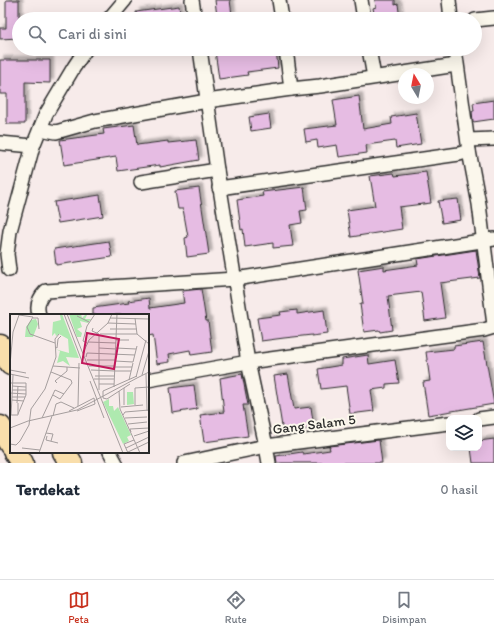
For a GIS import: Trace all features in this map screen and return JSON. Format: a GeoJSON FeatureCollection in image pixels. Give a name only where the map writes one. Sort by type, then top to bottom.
{"type":"FeatureCollection","features":[{"type":"Feature","properties":{"kind":"highway"},"geometry":{"type":"LineString","coordinates":[[0,346],[10,362]]}},
{"type":"Feature","properties":{"kind":"highway"},"geometry":{"type":"LineString","coordinates":[[0,427],[10,443]]}},
{"type":"Feature","properties":{"kind":"highway"},"geometry":{"type":"LineString","coordinates":[[16,453],[22,463]]}},
{"type":"Feature","properties":{"kind":"highway"},"geometry":{"type":"LineString","coordinates":[[65,453],[71,463]]}},
{"type":"Feature","properties":{"kind":"street"},"geometry":{"type":"LineString","coordinates":[[115,12],[125,0]]}},
{"type":"Feature","properties":{"kind":"street"},"geometry":{"type":"LineString","coordinates":[[192,0],[194,12]]}},
{"type":"Feature","properties":{"kind":"street"},"geometry":{"type":"LineString","coordinates":[[279,0],[281,12]]}},
{"type":"Feature","properties":{"kind":"street"},"geometry":{"type":"LineString","coordinates":[[361,0],[363,12]]}},
{"type":"Feature","properties":{"kind":"street"},"geometry":{"type":"LineString","coordinates":[[449,0],[450,12]]}},
{"type":"Feature","properties":{"kind":"street"},"geometry":{"type":"LineString","coordinates":[[482,19],[494,18]]}},
{"type":"Feature","properties":{"kind":"street"},"geometry":{"type":"LineString","coordinates":[[47,130],[46,114],[81,56]]}},
{"type":"Feature","properties":{"kind":"street"},"geometry":{"type":"LineString","coordinates":[[201,56],[216,170],[248,362],[269,463]]}},
{"type":"Feature","properties":{"kind":"street"},"geometry":{"type":"LineString","coordinates":[[287,56],[292,89]]}},
{"type":"Feature","properties":{"kind":"street"},"geometry":{"type":"LineString","coordinates":[[370,56],[374,78]]}},
{"type":"Feature","properties":{"kind":"street"},"geometry":{"type":"LineString","coordinates":[[149,380],[248,362],[484,330],[494,326],[489,240],[479,204],[455,56]]}},
{"type":"Feature","properties":{"kind":"street"},"geometry":{"type":"LineString","coordinates":[[9,270],[7,254],[10,231],[33,146],[47,130],[94,120],[207,101],[320,86],[456,65]]}},
{"type":"Feature","properties":{"kind":"street"},"geometry":{"type":"LineString","coordinates":[[220,188],[459,154],[469,146],[494,138]]}},
{"type":"Feature","properties":{"kind":"street"},"geometry":{"type":"LineString","coordinates":[[0,143],[33,146]]}},
{"type":"Feature","properties":{"kind":"street"},"geometry":{"type":"LineString","coordinates":[[141,182],[216,170]]}},
{"type":"Feature","properties":{"kind":"street"},"geometry":{"type":"LineString","coordinates":[[39,314],[38,302],[46,290],[235,279],[489,240]]}},
{"type":"Feature","properties":{"kind":"street"},"geometry":{"type":"LineString","coordinates":[[482,419],[494,417]]}},
{"type":"Feature","properties":{"kind":"street","name":"Gang Salam 5"},"geometry":{"type":"LineString","coordinates":[[184,463],[266,446],[446,423]]}},
{"type":"Feature","properties":{"kind":"street"},"geometry":{"type":"LineString","coordinates":[[111,453],[116,463]]}},
{"type":"Feature","properties":{"kind":"building"},"geometry":{"type":"Polygon","coordinates":[[[6,0],[19,0],[19,12],[12,12],[12,38],[0,39],[0,28],[6,28],[6,0]]]}},
{"type":"Feature","properties":{"kind":"building"},"geometry":{"type":"Polygon","coordinates":[[[215,0],[230,0],[232,12],[216,12],[215,0]]]}},
{"type":"Feature","properties":{"kind":"building"},"geometry":{"type":"Polygon","coordinates":[[[375,0],[395,0],[395,5],[398,4],[399,12],[374,12],[373,8],[376,7],[375,0]]]}},
{"type":"Feature","properties":{"kind":"building"},"geometry":{"type":"Polygon","coordinates":[[[179,6],[180,12],[136,12],[179,6]]]}},
{"type":"Feature","properties":{"kind":"building"},"geometry":{"type":"Polygon","coordinates":[[[216,56],[277,56],[278,68],[247,72],[248,75],[219,79],[216,56]]]}},
{"type":"Feature","properties":{"kind":"building"},"geometry":{"type":"Polygon","coordinates":[[[0,60],[50,60],[50,83],[25,82],[25,124],[7,124],[7,94],[0,94],[0,60]]]}},
{"type":"Feature","properties":{"kind":"building"},"geometry":{"type":"Polygon","coordinates":[[[359,96],[363,129],[392,124],[391,117],[416,113],[421,144],[396,148],[395,141],[366,145],[367,153],[339,157],[337,145],[318,148],[317,140],[306,142],[304,129],[337,125],[333,100],[359,96]]]}},
{"type":"Feature","properties":{"kind":"building"},"geometry":{"type":"Polygon","coordinates":[[[494,100],[494,119],[473,122],[473,103],[494,100]]]}},
{"type":"Feature","properties":{"kind":"building"},"geometry":{"type":"Polygon","coordinates":[[[269,114],[271,128],[251,131],[249,117],[269,114]]]}},
{"type":"Feature","properties":{"kind":"building"},"geometry":{"type":"Polygon","coordinates":[[[134,125],[137,145],[168,141],[168,143],[196,140],[199,160],[160,167],[160,165],[118,171],[116,157],[64,165],[60,140],[104,134],[103,129],[134,125]]]}},
{"type":"Feature","properties":{"kind":"building"},"geometry":{"type":"Polygon","coordinates":[[[426,172],[431,203],[399,207],[402,229],[351,237],[347,210],[375,206],[370,176],[394,173],[395,176],[426,172]]]}},
{"type":"Feature","properties":{"kind":"building"},"geometry":{"type":"Polygon","coordinates":[[[304,187],[307,210],[300,211],[302,223],[290,225],[293,246],[273,248],[273,243],[245,247],[237,200],[263,196],[262,192],[304,187]]]}},
{"type":"Feature","properties":{"kind":"building"},"geometry":{"type":"Polygon","coordinates":[[[199,188],[209,254],[187,257],[185,238],[188,237],[183,209],[178,209],[175,191],[199,188]]]}},
{"type":"Feature","properties":{"kind":"building"},"geometry":{"type":"Polygon","coordinates":[[[100,195],[103,216],[58,223],[54,202],[100,195]]]}},
{"type":"Feature","properties":{"kind":"building"},"geometry":{"type":"Polygon","coordinates":[[[458,199],[461,220],[442,223],[438,201],[458,199]]]}},
{"type":"Feature","properties":{"kind":"building"},"geometry":{"type":"Polygon","coordinates":[[[109,241],[112,257],[56,265],[54,249],[109,241]]]}},
{"type":"Feature","properties":{"kind":"building"},"geometry":{"type":"Polygon","coordinates":[[[476,250],[480,278],[440,283],[445,318],[425,321],[421,292],[388,296],[392,330],[364,332],[360,304],[363,304],[358,270],[384,266],[384,270],[418,265],[417,259],[476,250]]]}},
{"type":"Feature","properties":{"kind":"building"},"geometry":{"type":"Polygon","coordinates":[[[201,289],[206,321],[208,321],[212,352],[191,355],[190,350],[169,354],[170,362],[157,364],[153,335],[149,336],[149,314],[93,314],[93,308],[129,303],[128,301],[149,298],[150,308],[184,303],[182,291],[201,289]]]}},
{"type":"Feature","properties":{"kind":"building"},"geometry":{"type":"Polygon","coordinates":[[[297,310],[297,314],[324,310],[327,334],[261,341],[257,318],[281,315],[280,312],[297,310]]]}},
{"type":"Feature","properties":{"kind":"building"},"geometry":{"type":"Polygon","coordinates":[[[483,342],[494,404],[428,415],[423,382],[430,381],[426,352],[454,349],[454,346],[483,342]]]}},
{"type":"Feature","properties":{"kind":"building"},"geometry":{"type":"Polygon","coordinates":[[[368,355],[369,364],[395,360],[399,383],[386,384],[386,388],[371,390],[374,411],[350,414],[346,386],[321,389],[318,369],[342,365],[342,359],[368,355]]]}},
{"type":"Feature","properties":{"kind":"building"},"geometry":{"type":"Polygon","coordinates":[[[242,374],[248,405],[243,405],[248,436],[204,442],[200,415],[224,412],[220,378],[242,374]]]}},
{"type":"Feature","properties":{"kind":"building"},"geometry":{"type":"Polygon","coordinates":[[[288,374],[294,409],[311,407],[314,428],[283,433],[274,376],[288,374]]]}},
{"type":"Feature","properties":{"kind":"building"},"geometry":{"type":"Polygon","coordinates":[[[194,385],[197,409],[173,413],[170,388],[194,385]]]}},
{"type":"Feature","properties":{"kind":"building"},"geometry":{"type":"Polygon","coordinates":[[[494,439],[494,463],[473,463],[471,451],[482,451],[482,441],[494,439]]]}},
{"type":"Feature","properties":{"kind":"building"},"geometry":{"type":"Polygon","coordinates":[[[379,440],[382,463],[277,463],[276,456],[330,450],[329,446],[379,440]]]}}]}
